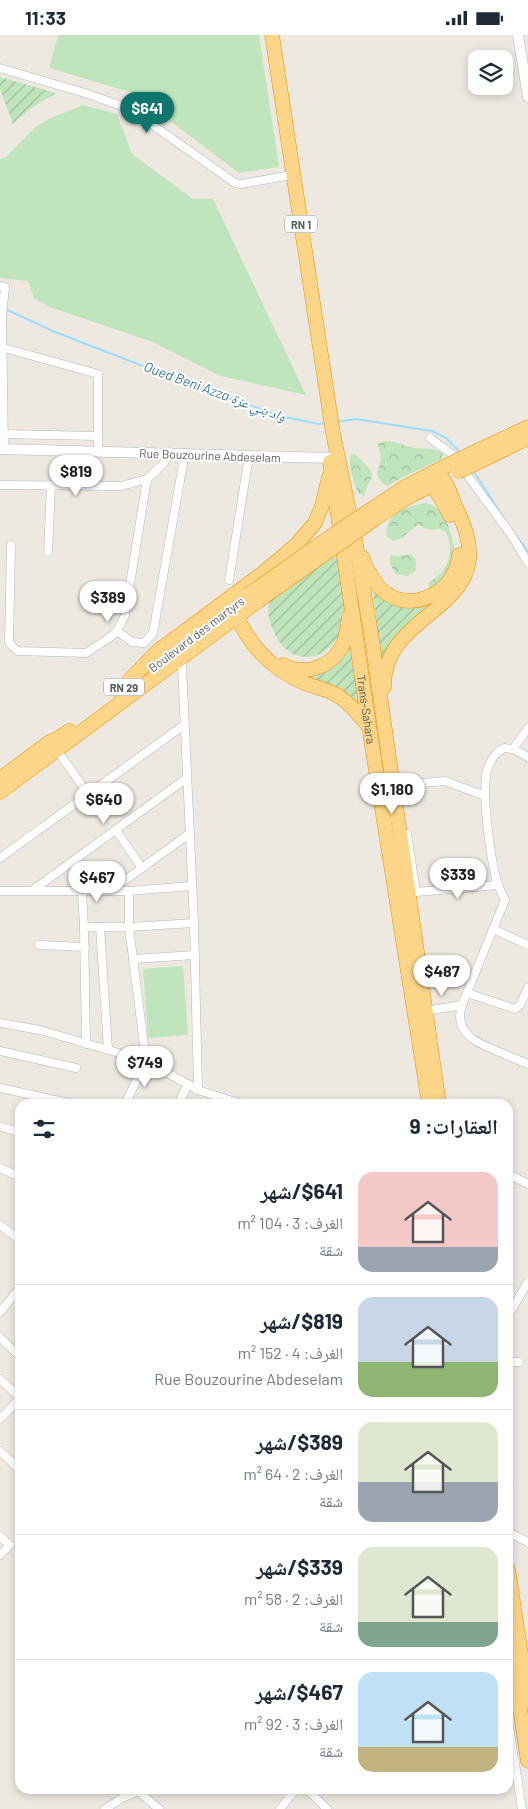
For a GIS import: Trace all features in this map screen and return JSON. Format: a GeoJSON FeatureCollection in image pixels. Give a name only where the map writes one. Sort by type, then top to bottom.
{"type":"FeatureCollection","features":[{"type":"Feature","properties":{"kind":"highway","name":"RN 1"},"geometry":{"type":"LineString","coordinates":[[264,35],[326,413]]}},
{"type":"Feature","properties":{"kind":"highway","name":"RN 1"},"geometry":{"type":"LineString","coordinates":[[272,35],[329,433],[355,540],[371,633],[379,729],[438,1099]]}},
{"type":"Feature","properties":{"kind":"highway"},"geometry":{"type":"LineString","coordinates":[[379,729],[341,698],[275,668],[258,650],[236,612],[253,598],[360,529],[407,492],[437,479],[528,427]]}},
{"type":"Feature","properties":{"kind":"highway","name":"Trans-Sahara"},"geometry":{"type":"LineString","coordinates":[[329,433],[330,462],[351,601],[379,729],[428,1099]]}},
{"type":"Feature","properties":{"kind":"highway"},"geometry":{"type":"LineString","coordinates":[[483,454],[528,438]]}},
{"type":"Feature","properties":{"kind":"highway"},"geometry":{"type":"LineString","coordinates":[[119,691],[158,651],[263,573],[296,545],[315,523],[322,506],[330,462]]}},
{"type":"Feature","properties":{"kind":"highway"},"geometry":{"type":"LineString","coordinates":[[355,540],[366,568],[378,586],[388,595],[399,600],[410,601],[431,596],[446,585],[456,572],[459,561],[458,541],[454,524],[444,504],[437,479]]}},
{"type":"Feature","properties":{"kind":"highway"},"geometry":{"type":"LineString","coordinates":[[379,729],[385,673],[394,647],[405,634],[450,598],[462,582],[466,570],[469,555],[464,524],[437,479]]}},
{"type":"Feature","properties":{"kind":"highway"},"geometry":{"type":"LineString","coordinates":[[407,492],[429,496],[444,504]]}},
{"type":"Feature","properties":{"kind":"highway"},"geometry":{"type":"LineString","coordinates":[[248,631],[253,610],[253,598]]}},
{"type":"Feature","properties":{"kind":"highway"},"geometry":{"type":"LineString","coordinates":[[217,631],[248,631],[279,662],[299,670],[311,669],[322,666],[334,658],[342,645],[347,634],[351,601]]}},
{"type":"Feature","properties":{"kind":"highway","name":"Boulevard des martyrs"},"geometry":{"type":"LineString","coordinates":[[0,779],[51,741],[56,740],[99,710],[119,691],[236,612]]}},
{"type":"Feature","properties":{"kind":"highway","name":"Boulevard des martyrs"},"geometry":{"type":"LineString","coordinates":[[0,792],[217,631],[236,612]]}},
{"type":"Feature","properties":{"kind":"highway"},"geometry":{"type":"LineString","coordinates":[[513,1602],[528,1700]]}},
{"type":"Feature","properties":{"kind":"highway"},"geometry":{"type":"LineString","coordinates":[[513,1664],[528,1761]]}},
{"type":"Feature","properties":{"kind":"street"},"geometry":{"type":"LineString","coordinates":[[518,35],[528,97]]}},
{"type":"Feature","properties":{"kind":"street"},"geometry":{"type":"LineString","coordinates":[[0,68],[85,93],[130,109],[235,183],[241,184],[286,176]]}},
{"type":"Feature","properties":{"kind":"street"},"geometry":{"type":"LineString","coordinates":[[0,286],[5,287],[1,330],[2,449]]}},
{"type":"Feature","properties":{"kind":"street"},"geometry":{"type":"LineString","coordinates":[[2,346],[98,374],[98,451]]}},
{"type":"Feature","properties":{"kind":"street"},"geometry":{"type":"LineString","coordinates":[[2,434],[98,436]]}},
{"type":"Feature","properties":{"kind":"street"},"geometry":{"type":"LineString","coordinates":[[430,438],[452,454],[512,536],[528,563]]}},
{"type":"Feature","properties":{"kind":"street","name":"Rue Bouzourine Abdeselam"},"geometry":{"type":"LineString","coordinates":[[2,449],[186,453],[330,462]]}},
{"type":"Feature","properties":{"kind":"street"},"geometry":{"type":"LineString","coordinates":[[0,485],[121,486],[147,479],[164,463],[170,453]]}},
{"type":"Feature","properties":{"kind":"street"},"geometry":{"type":"LineString","coordinates":[[117,631],[132,642],[144,643],[153,633],[186,453]]}},
{"type":"Feature","properties":{"kind":"street"},"geometry":{"type":"LineString","coordinates":[[229,580],[249,457]]}},
{"type":"Feature","properties":{"kind":"street"},"geometry":{"type":"LineString","coordinates":[[11,545],[9,642],[18,651],[86,653],[117,631],[125,615],[147,479]]}},
{"type":"Feature","properties":{"kind":"street"},"geometry":{"type":"LineString","coordinates":[[48,552],[51,485]]}},
{"type":"Feature","properties":{"kind":"street"},"geometry":{"type":"LineString","coordinates":[[0,623],[9,624]]}},
{"type":"Feature","properties":{"kind":"street"},"geometry":{"type":"LineString","coordinates":[[180,658],[182,665],[194,923],[198,1089]]}},
{"type":"Feature","properties":{"kind":"street"},"geometry":{"type":"LineString","coordinates":[[0,858],[184,725]]}},
{"type":"Feature","properties":{"kind":"street"},"geometry":{"type":"LineString","coordinates":[[513,749],[528,728]]}},
{"type":"Feature","properties":{"kind":"street"},"geometry":{"type":"LineString","coordinates":[[379,729],[391,735],[416,892],[498,885]]}},
{"type":"Feature","properties":{"kind":"street"},"geometry":{"type":"LineString","coordinates":[[528,757],[513,749],[504,748],[493,757],[487,770],[485,796],[492,862],[498,885],[505,900],[462,1005],[459,1019],[470,1039],[528,1064]]}},
{"type":"Feature","properties":{"kind":"street"},"geometry":{"type":"LineString","coordinates":[[57,750],[88,794]]}},
{"type":"Feature","properties":{"kind":"street"},"geometry":{"type":"LineString","coordinates":[[33,890],[187,778]]}},
{"type":"Feature","properties":{"kind":"street"},"geometry":{"type":"LineString","coordinates":[[399,785],[445,781],[485,796]]}},
{"type":"Feature","properties":{"kind":"street"},"geometry":{"type":"LineString","coordinates":[[116,830],[142,868]]}},
{"type":"Feature","properties":{"kind":"street"},"geometry":{"type":"LineString","coordinates":[[110,891],[190,835]]}},
{"type":"Feature","properties":{"kind":"street"},"geometry":{"type":"LineString","coordinates":[[0,891],[129,891],[192,885]]}},
{"type":"Feature","properties":{"kind":"street"},"geometry":{"type":"LineString","coordinates":[[127,1099],[146,1061],[129,927],[129,891]]}},
{"type":"Feature","properties":{"kind":"street"},"geometry":{"type":"LineString","coordinates":[[82,892],[86,1044]]}},
{"type":"Feature","properties":{"kind":"street"},"geometry":{"type":"LineString","coordinates":[[84,927],[129,927],[194,923]]}},
{"type":"Feature","properties":{"kind":"street"},"geometry":{"type":"LineString","coordinates":[[100,927],[108,1050]]}},
{"type":"Feature","properties":{"kind":"street"},"geometry":{"type":"LineString","coordinates":[[493,929],[528,945]]}},
{"type":"Feature","properties":{"kind":"street"},"geometry":{"type":"LineString","coordinates":[[40,945],[84,947]]}},
{"type":"Feature","properties":{"kind":"street"},"geometry":{"type":"LineString","coordinates":[[133,959],[195,955]]}},
{"type":"Feature","properties":{"kind":"street"},"geometry":{"type":"LineString","coordinates":[[467,993],[515,1009],[520,1005],[528,988]]}},
{"type":"Feature","properties":{"kind":"street"},"geometry":{"type":"LineString","coordinates":[[425,1011],[462,1005]]}},
{"type":"Feature","properties":{"kind":"street"},"geometry":{"type":"LineString","coordinates":[[0,1023],[40,1031],[146,1061],[198,1089],[227,1099]]}},
{"type":"Feature","properties":{"kind":"street"},"geometry":{"type":"LineString","coordinates":[[0,1051],[76,1068]]}},
{"type":"Feature","properties":{"kind":"street"},"geometry":{"type":"LineString","coordinates":[[180,1099],[188,1084]]}},
{"type":"Feature","properties":{"kind":"street"},"geometry":{"type":"LineString","coordinates":[[0,1088],[50,1099]]}},
{"type":"Feature","properties":{"kind":"street"},"geometry":{"type":"LineString","coordinates":[[0,1127],[15,1132]]}},
{"type":"Feature","properties":{"kind":"street"},"geometry":{"type":"LineString","coordinates":[[0,1168],[15,1175]]}},
{"type":"Feature","properties":{"kind":"street"},"geometry":{"type":"LineString","coordinates":[[513,1176],[528,1184]]}},
{"type":"Feature","properties":{"kind":"street"},"geometry":{"type":"LineString","coordinates":[[0,1225],[15,1236]]}},
{"type":"Feature","properties":{"kind":"street"},"geometry":{"type":"LineString","coordinates":[[513,1307],[528,1281]]}},
{"type":"Feature","properties":{"kind":"street"},"geometry":{"type":"LineString","coordinates":[[0,1312],[15,1297]]}},
{"type":"Feature","properties":{"kind":"street"},"geometry":{"type":"LineString","coordinates":[[0,1337],[15,1352]]}},
{"type":"Feature","properties":{"kind":"street"},"geometry":{"type":"LineString","coordinates":[[513,1361],[519,1362]]}},
{"type":"Feature","properties":{"kind":"street"},"geometry":{"type":"LineString","coordinates":[[0,1379],[15,1394]]}},
{"type":"Feature","properties":{"kind":"street"},"geometry":{"type":"LineString","coordinates":[[0,1419],[15,1404]]}},
{"type":"Feature","properties":{"kind":"street"},"geometry":{"type":"LineString","coordinates":[[0,1451],[15,1465]]}},
{"type":"Feature","properties":{"kind":"street"},"geometry":{"type":"LineString","coordinates":[[513,1534],[528,1542]]}},
{"type":"Feature","properties":{"kind":"street"},"geometry":{"type":"LineString","coordinates":[[0,1536],[10,1545],[0,1555]]}},
{"type":"Feature","properties":{"kind":"street"},"geometry":{"type":"LineString","coordinates":[[513,1751],[522,1809]]}},
{"type":"Feature","properties":{"kind":"street"},"geometry":{"type":"LineString","coordinates":[[105,1809],[133,1794]]}},
{"type":"Feature","properties":{"kind":"street"},"geometry":{"type":"LineString","coordinates":[[145,1794],[159,1809]]}},
{"type":"Feature","properties":{"kind":"street"},"geometry":{"type":"LineString","coordinates":[[280,1809],[292,1794]]}},
{"type":"Feature","properties":{"kind":"street"},"geometry":{"type":"LineString","coordinates":[[312,1794],[327,1809]]}},
{"type":"Feature","properties":{"kind":"green space"},"geometry":{"type":"Polygon","coordinates":[[[58,35],[259,35],[279,167],[239,173],[133,93],[49,68],[58,35]]]}},
{"type":"Feature","properties":{"kind":"green space"},"geometry":{"type":"Polygon","coordinates":[[[0,77],[56,93],[30,109],[13,124],[0,89],[0,77]]]}},
{"type":"Feature","properties":{"kind":"green space"},"geometry":{"type":"Polygon","coordinates":[[[83,105],[117,114],[132,154],[193,199],[213,199],[306,395],[221,376],[155,343],[50,307],[34,298],[28,281],[0,278],[0,159],[6,157],[34,128],[51,118],[83,105]]]}},
{"type":"Feature","properties":{"kind":"green space"},"geometry":{"type":"Polygon","coordinates":[[[383,441],[435,450],[443,453],[442,459],[388,486],[383,484],[377,475],[381,459],[378,444],[383,441]]]}},
{"type":"Feature","properties":{"kind":"green space"},"geometry":{"type":"Polygon","coordinates":[[[354,454],[366,464],[372,474],[365,496],[358,493],[352,474],[350,455],[354,454]]]}},
{"type":"Feature","properties":{"kind":"green space"},"geometry":{"type":"Polygon","coordinates":[[[440,486],[461,528],[466,558],[463,571],[457,582],[448,592],[399,635],[389,649],[382,665],[372,584],[382,594],[392,600],[405,603],[419,602],[433,598],[445,591],[459,571],[462,560],[460,534],[456,520],[442,494],[440,486]]]}},
{"type":"Feature","properties":{"kind":"green space"},"geometry":{"type":"Polygon","coordinates":[[[426,503],[438,509],[446,521],[451,534],[455,556],[452,568],[430,590],[428,584],[444,570],[449,559],[450,547],[445,531],[438,529],[430,530],[418,525],[400,539],[393,541],[387,537],[389,522],[393,517],[411,506],[426,503]]]}},
{"type":"Feature","properties":{"kind":"green space"},"geometry":{"type":"Polygon","coordinates":[[[337,554],[346,599],[341,631],[324,652],[313,656],[301,656],[290,652],[280,642],[271,624],[268,610],[270,601],[337,554]]]}},
{"type":"Feature","properties":{"kind":"green space"},"geometry":{"type":"Polygon","coordinates":[[[410,554],[416,561],[415,571],[408,576],[395,574],[390,563],[390,555],[410,554]]]}},
{"type":"Feature","properties":{"kind":"green space"},"geometry":{"type":"Polygon","coordinates":[[[353,633],[365,712],[339,689],[294,670],[307,672],[353,633]]]}},
{"type":"Feature","properties":{"kind":"green space"},"geometry":{"type":"Polygon","coordinates":[[[183,966],[188,1035],[148,1038],[143,969],[183,966]]]}},
{"type":"Feature","properties":{"kind":"waterway","name":"Oued Beni Azza واد بني عزة"},"geometry":{"type":"LineString","coordinates":[[5,309],[55,332],[218,395],[285,417],[319,424],[326,423]]}},
{"type":"Feature","properties":{"kind":"waterway","name":"Oued Beni Azza واد بني عزة"},"geometry":{"type":"LineString","coordinates":[[336,422],[356,419],[432,431],[446,438],[460,452]]}},
{"type":"Feature","properties":{"kind":"waterway","name":"Oued Beni Azza واد بني عزة"},"geometry":{"type":"LineString","coordinates":[[473,470],[503,517]]}},
{"type":"Feature","properties":{"kind":"waterway","name":"Oued Beni Azza واد بني عزة"},"geometry":{"type":"LineString","coordinates":[[516,535],[528,552]]}}]}
